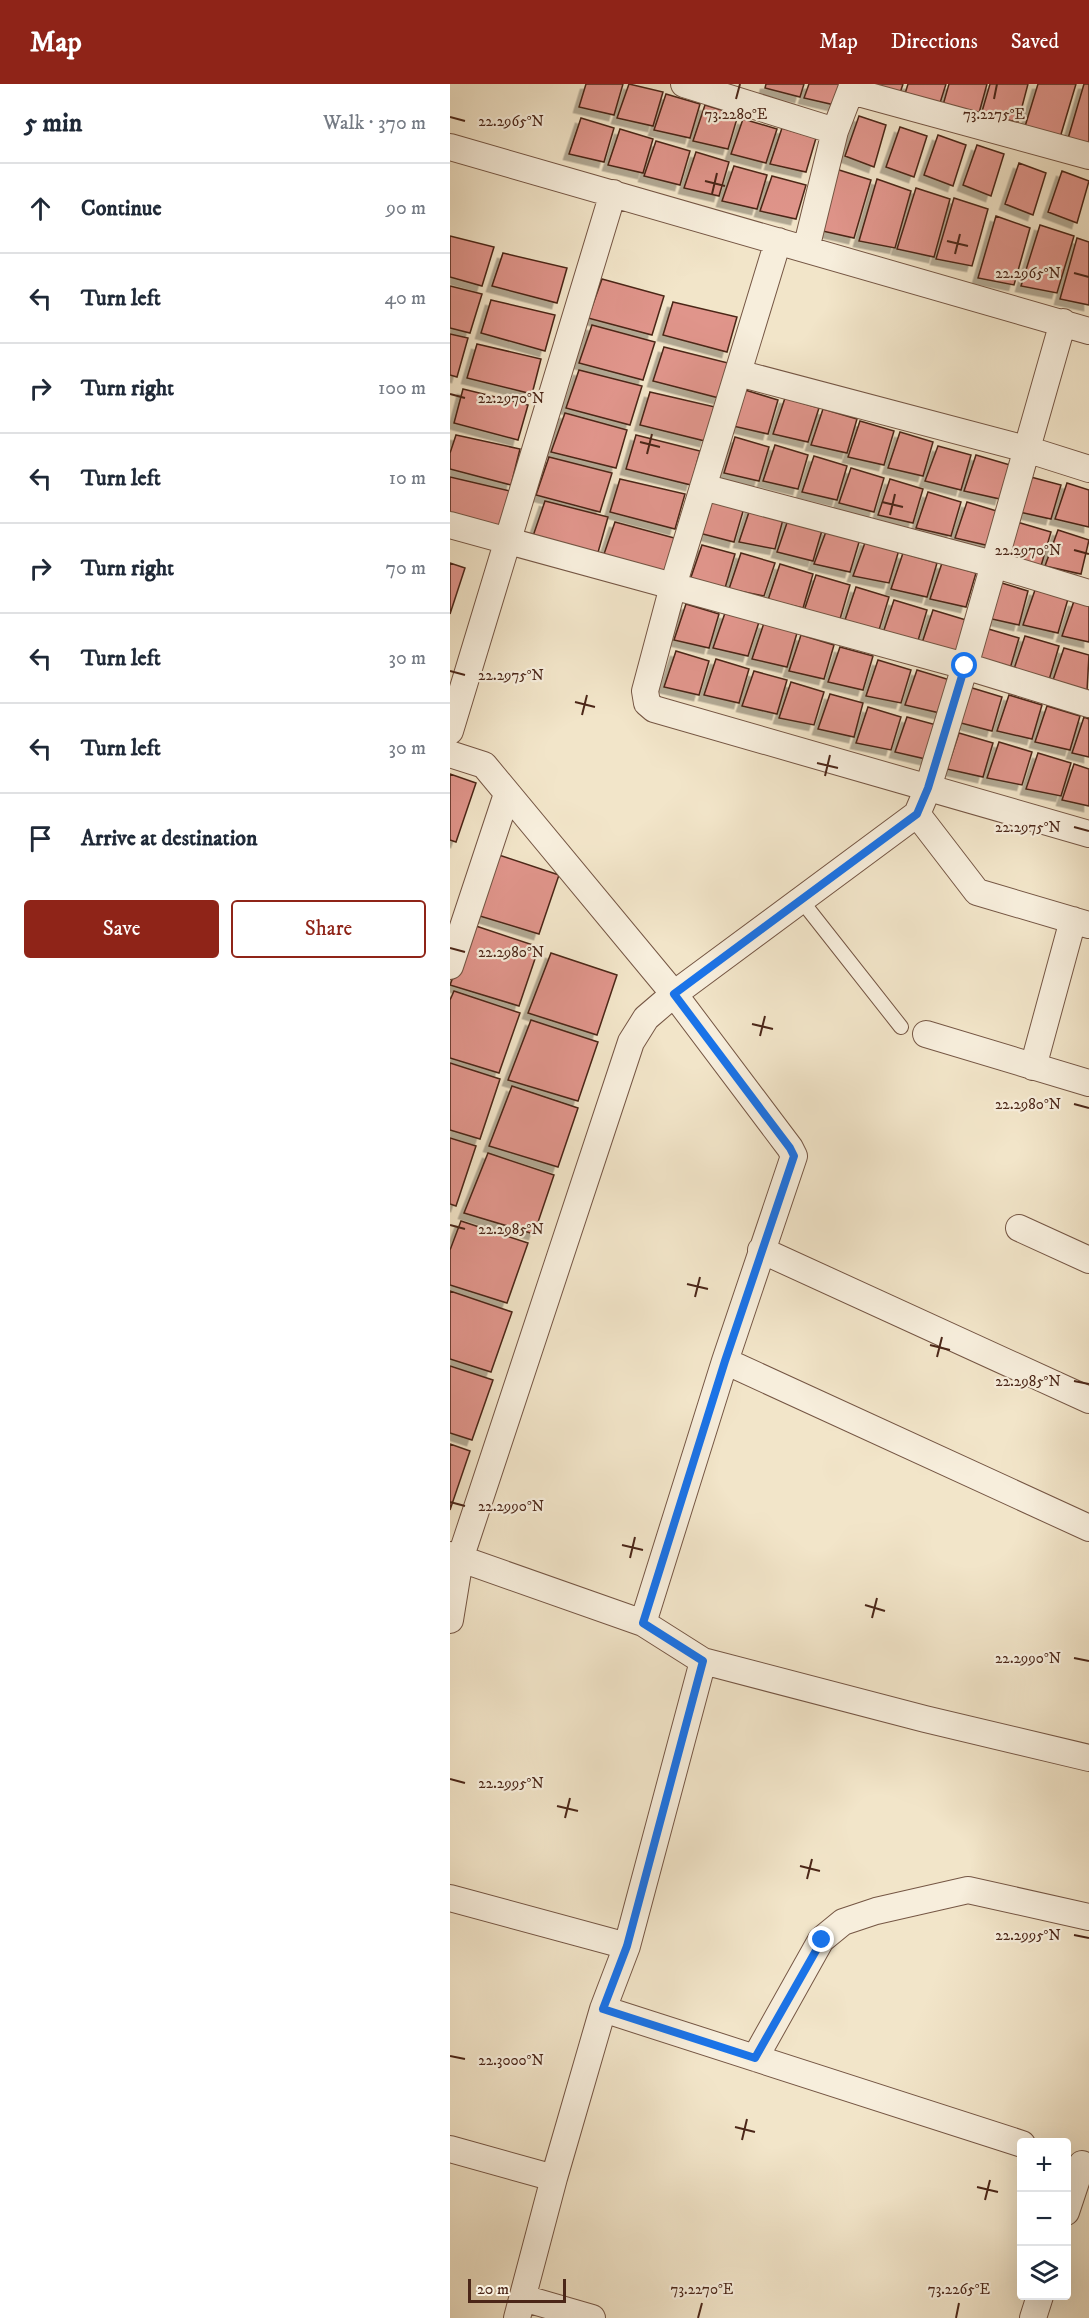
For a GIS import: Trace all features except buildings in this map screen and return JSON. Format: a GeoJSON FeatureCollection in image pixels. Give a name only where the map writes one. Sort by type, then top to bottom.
{"type":"FeatureCollection","features":[{"type":"Feature","properties":{"kind":"street"},"geometry":{"type":"LineString","coordinates":[[684,84],[835,131]]}},
{"type":"Feature","properties":{"kind":"street"},"geometry":{"type":"LineString","coordinates":[[806,249],[835,131],[852,88],[1089,156]]}},
{"type":"Feature","properties":{"kind":"street"},"geometry":{"type":"LineString","coordinates":[[450,147],[1089,331]]}},
{"type":"Feature","properties":{"kind":"street"},"geometry":{"type":"LineString","coordinates":[[450,731],[613,194]]}},
{"type":"Feature","properties":{"kind":"street"},"geometry":{"type":"LineString","coordinates":[[778,241],[673,586],[645,691],[647,703],[654,709],[1089,834]]}},
{"type":"Feature","properties":{"kind":"street"},"geometry":{"type":"LineString","coordinates":[[450,1620],[455,1557],[631,1042],[646,1018],[674,994],[917,814],[928,788],[965,666],[1063,322]]}},
{"type":"Feature","properties":{"kind":"street"},"geometry":{"type":"LineString","coordinates":[[738,373],[1026,449],[1089,469]]}},
{"type":"Feature","properties":{"kind":"street"},"geometry":{"type":"LineString","coordinates":[[703,487],[993,564],[1089,593]]}},
{"type":"Feature","properties":{"kind":"street"},"geometry":{"type":"LineString","coordinates":[[450,525],[965,666],[1089,704]]}},
{"type":"Feature","properties":{"kind":"street"},"geometry":{"type":"LineString","coordinates":[[450,754],[484,765],[674,994],[794,1156],[725,1361],[643,1623]]}},
{"type":"Feature","properties":{"kind":"street"},"geometry":{"type":"LineString","coordinates":[[450,966],[507,794]]}},
{"type":"Feature","properties":{"kind":"street"},"geometry":{"type":"LineString","coordinates":[[917,814],[977,892],[1081,923],[1033,1067]]}},
{"type":"Feature","properties":{"kind":"street"},"geometry":{"type":"LineString","coordinates":[[926,1034],[1089,1083]]}},
{"type":"Feature","properties":{"kind":"street"},"geometry":{"type":"LineString","coordinates":[[1019,1228],[1089,1260]]}},
{"type":"Feature","properties":{"kind":"street"},"geometry":{"type":"LineString","coordinates":[[761,1250],[1089,1400]]}},
{"type":"Feature","properties":{"kind":"street"},"geometry":{"type":"LineString","coordinates":[[725,1361],[1089,1528]]}},
{"type":"Feature","properties":{"kind":"street"},"geometry":{"type":"LineString","coordinates":[[455,1557],[643,1623],[703,1661],[925,1719],[1089,1758]]}},
{"type":"Feature","properties":{"kind":"street"},"geometry":{"type":"LineString","coordinates":[[592,2318],[520,2308],[554,2178],[603,2009],[627,1946],[703,1661]]}},
{"type":"Feature","properties":{"kind":"street"},"geometry":{"type":"LineString","coordinates":[[755,2058],[822,1940],[843,1922],[876,1911],[968,1890],[1089,1917]]}},
{"type":"Feature","properties":{"kind":"street"},"geometry":{"type":"LineString","coordinates":[[450,1898],[627,1946]]}},
{"type":"Feature","properties":{"kind":"street"},"geometry":{"type":"LineString","coordinates":[[603,2009],[1017,2142]]}},
{"type":"Feature","properties":{"kind":"street"},"geometry":{"type":"LineString","coordinates":[[450,2149],[554,2178]]}},
{"type":"Feature","properties":{"kind":"street"},"geometry":{"type":"LineString","coordinates":[[1071,2193],[1079,2163]]}},
{"type":"Feature","properties":{"kind":"street"},"geometry":{"type":"LineString","coordinates":[[1033,2318],[1038,2300]]}},
{"type":"Feature","properties":{"kind":"lane"},"geometry":{"type":"LineString","coordinates":[[801,900],[901,1028]]}},
{"type":"Feature","properties":{"kind":"route"},"geometry":{"type":"LineString","coordinates":[[822,1940],[755,2058],[603,2009],[627,1946],[703,1661],[643,1623],[725,1361],[794,1156],[674,994],[917,814],[928,788],[965,666]]}}]}
